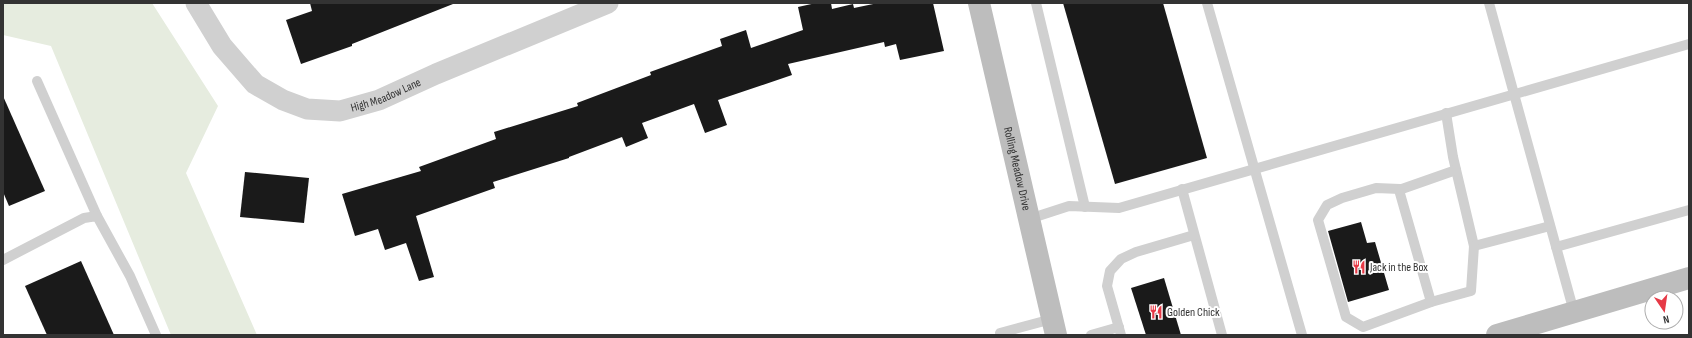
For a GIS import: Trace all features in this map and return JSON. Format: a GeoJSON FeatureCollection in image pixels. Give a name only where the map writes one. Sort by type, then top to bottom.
{"type":"FeatureCollection","features":[{"type":"Feature","properties":{"kind":"street","name":"High Meadow Lane"},"geometry":{"type":"LineString","coordinates":[[198,3],[222,46],[255,84],[283,100],[307,109],[340,111],[379,100],[443,71],[608,3]]}},
{"type":"Feature","properties":{"kind":"street","name":"Rolling Meadow Drive"},"geometry":{"type":"LineString","coordinates":[[979,3],[1054,327]]}},
{"type":"Feature","properties":{"kind":"street"},"geometry":{"type":"LineString","coordinates":[[1497,335],[1689,278]]}},
{"type":"Feature","properties":{"kind":"lane"},"geometry":{"type":"LineString","coordinates":[[1036,3],[1085,207]]}},
{"type":"Feature","properties":{"kind":"lane"},"geometry":{"type":"LineString","coordinates":[[1208,3],[1302,335]]}},
{"type":"Feature","properties":{"kind":"lane"},"geometry":{"type":"LineString","coordinates":[[1489,3],[1574,312]]}},
{"type":"Feature","properties":{"kind":"lane"},"geometry":{"type":"LineString","coordinates":[[1029,219],[1069,206],[1119,208],[1689,44]]}},
{"type":"Feature","properties":{"kind":"lane"},"geometry":{"type":"LineString","coordinates":[[37,81],[97,216],[130,276],[156,335]]}},
{"type":"Feature","properties":{"kind":"lane"},"geometry":{"type":"LineString","coordinates":[[1446,113],[1456,170],[1474,246],[1471,291],[1431,302],[1362,327],[1346,317],[1318,220],[1327,205],[1342,198],[1376,188],[1400,189],[1456,170]]}},
{"type":"Feature","properties":{"kind":"lane"},"geometry":{"type":"LineString","coordinates":[[1182,189],[1222,335]]}},
{"type":"Feature","properties":{"kind":"lane"},"geometry":{"type":"LineString","coordinates":[[1400,189],[1431,302]]}},
{"type":"Feature","properties":{"kind":"lane"},"geometry":{"type":"LineString","coordinates":[[1556,247],[1689,210]]}},
{"type":"Feature","properties":{"kind":"lane"},"geometry":{"type":"LineString","coordinates":[[3,260],[84,218],[97,216]]}},
{"type":"Feature","properties":{"kind":"lane"},"geometry":{"type":"LineString","coordinates":[[1474,246],[1550,226]]}},
{"type":"Feature","properties":{"kind":"lane"},"geometry":{"type":"LineString","coordinates":[[1091,335],[1120,331],[1107,286],[1110,271],[1121,259],[1136,252],[1194,235]]}},
{"type":"Feature","properties":{"kind":"lane"},"geometry":{"type":"LineString","coordinates":[[1000,335],[1000,333],[1054,327]]}},
{"type":"Feature","properties":{"kind":"shaded area"},"geometry":{"type":"Polygon","coordinates":[[[3,3],[152,3],[218,106],[186,173],[257,335],[171,335],[51,46],[3,35],[3,3]]]}},
{"type":"Feature","properties":{"kind":"building"},"geometry":{"type":"Polygon","coordinates":[[[310,3],[453,4],[352,44],[352,46],[301,64],[286,20],[312,11],[310,3]]]}},
{"type":"Feature","properties":{"kind":"building"},"geometry":{"type":"Polygon","coordinates":[[[816,3],[831,3],[832,9],[853,4],[854,8],[878,3],[933,3],[944,51],[900,60],[896,44],[885,47],[884,42],[788,64],[792,75],[718,100],[727,125],[705,133],[694,104],[642,123],[648,138],[626,147],[622,137],[569,158],[493,182],[495,188],[416,216],[434,277],[419,281],[406,243],[385,250],[378,229],[355,236],[342,194],[421,171],[419,167],[496,139],[494,132],[578,106],[577,103],[651,75],[650,72],[722,46],[720,39],[746,30],[751,48],[803,30],[798,7],[816,3]]]}},
{"type":"Feature","properties":{"kind":"building"},"geometry":{"type":"Polygon","coordinates":[[[1063,3],[1163,3],[1207,158],[1115,184],[1063,3]]]}},
{"type":"Feature","properties":{"kind":"building"},"geometry":{"type":"Polygon","coordinates":[[[3,96],[45,191],[9,206],[3,192],[3,96]]]}},
{"type":"Feature","properties":{"kind":"building"},"geometry":{"type":"Polygon","coordinates":[[[245,172],[309,178],[304,223],[240,217],[245,172]]]}},
{"type":"Feature","properties":{"kind":"building","name":"Jack in the Box"},"geometry":{"type":"Polygon","coordinates":[[[1361,222],[1367,243],[1375,242],[1389,290],[1348,302],[1328,231],[1361,222]]]}},
{"type":"Feature","properties":{"kind":"building"},"geometry":{"type":"Polygon","coordinates":[[[81,261],[114,335],[47,335],[25,286],[81,261]]]}},
{"type":"Feature","properties":{"kind":"building","name":"Golden Chick"},"geometry":{"type":"Polygon","coordinates":[[[1164,278],[1181,335],[1146,335],[1131,288],[1164,278]]]}},
{"type":"Feature","properties":{"kind":"place","name":"Jack in the Box"},"geometry":{"type":"Point","coordinates":[1359,267]}},
{"type":"Feature","properties":{"kind":"place","name":"Golden Chick"},"geometry":{"type":"Point","coordinates":[1156,312]}}]}
